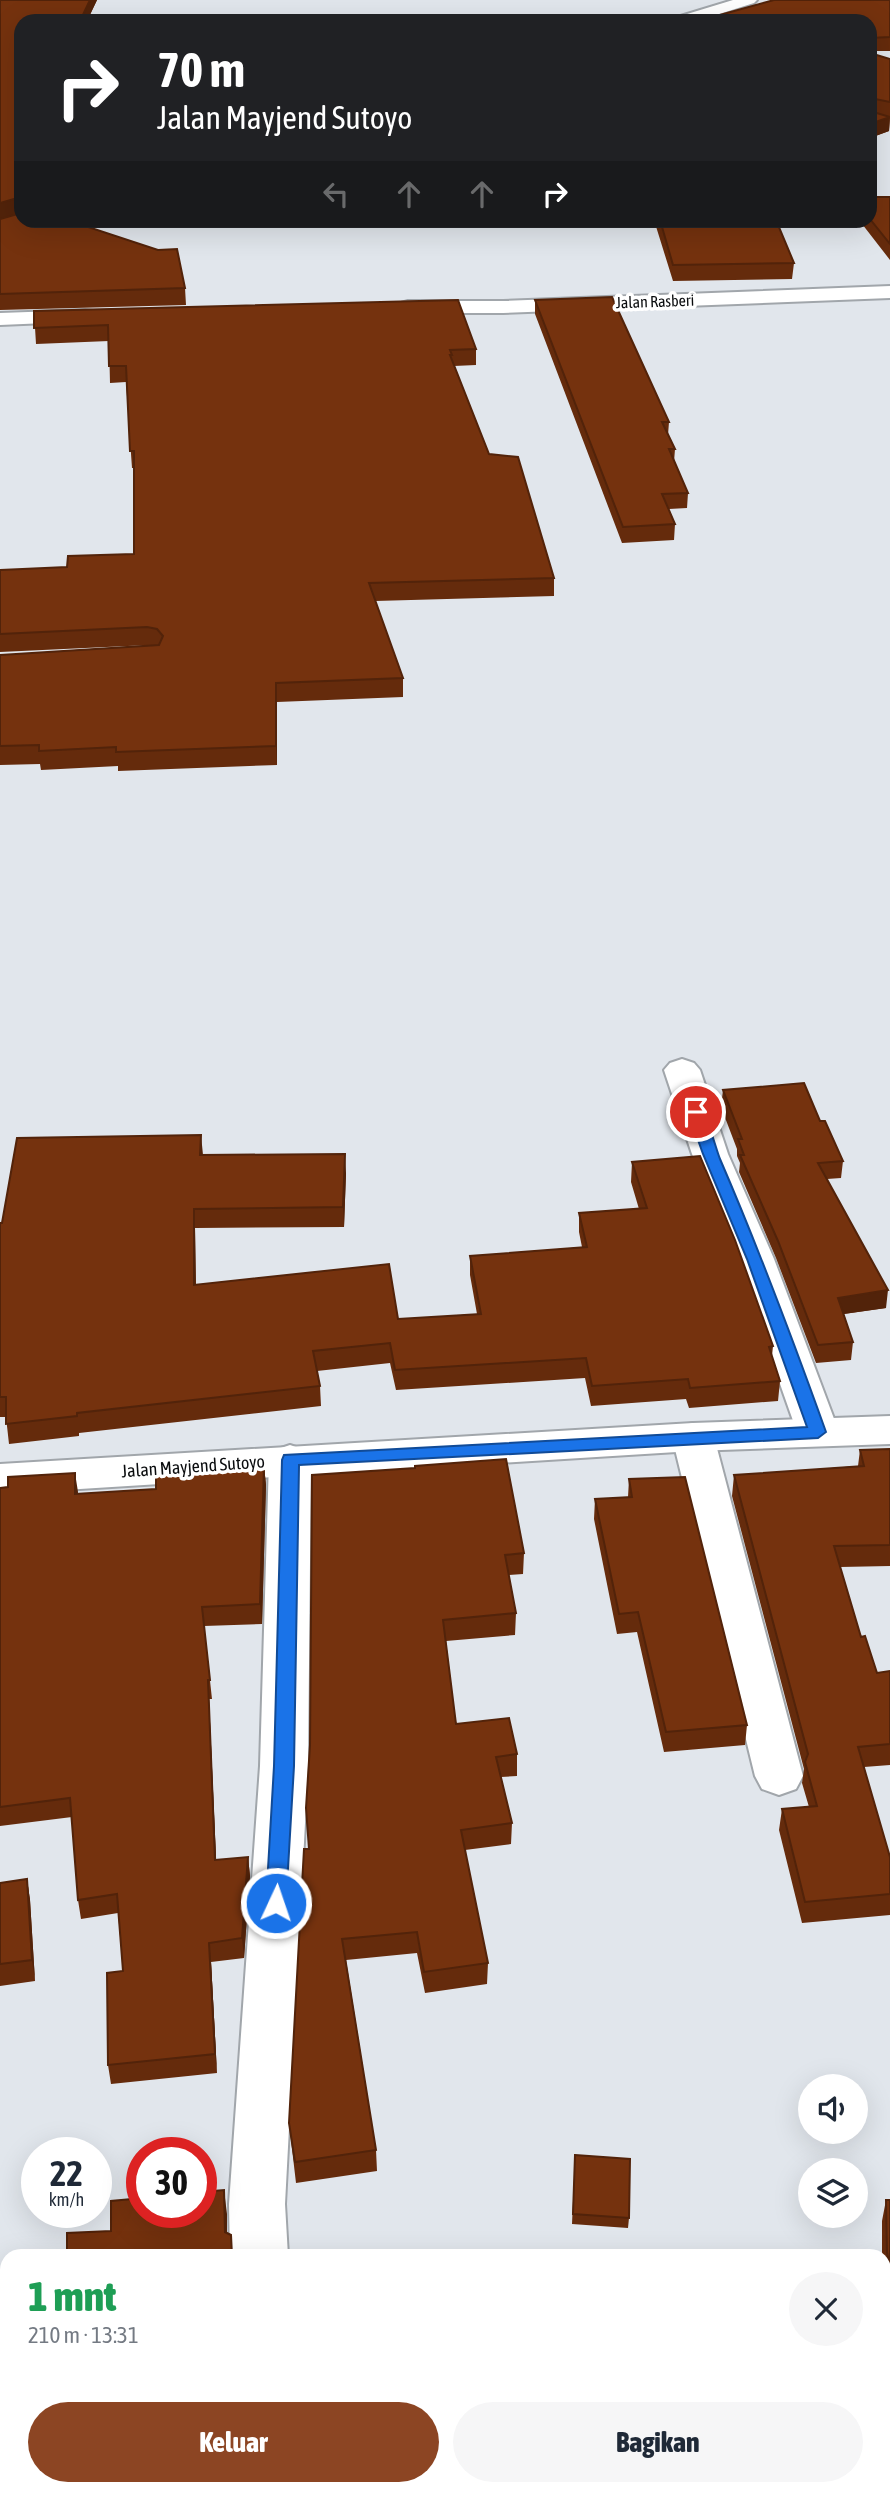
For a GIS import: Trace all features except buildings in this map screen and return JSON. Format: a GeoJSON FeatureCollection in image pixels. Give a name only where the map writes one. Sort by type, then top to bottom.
{"type":"FeatureCollection","features":[{"type":"Feature","properties":{"kind":"street"},"geometry":{"type":"LineString","coordinates":[[703,14],[749,0]]}},
{"type":"Feature","properties":{"kind":"street","name":"Jalan Rasberi"},"geometry":{"type":"LineString","coordinates":[[382,307],[503,307],[890,292]]}},
{"type":"Feature","properties":{"kind":"street"},"geometry":{"type":"LineString","coordinates":[[0,319],[109,316]]}},
{"type":"Feature","properties":{"kind":"street"},"geometry":{"type":"LineString","coordinates":[[681,1070],[710,1154],[755,1259],[818,1432]]}},
{"type":"Feature","properties":{"kind":"street","name":"Jalan Mayjend Sutoyo"},"geometry":{"type":"LineString","coordinates":[[0,1479],[694,1437],[890,1430]]}},
{"type":"Feature","properties":{"kind":"street"},"geometry":{"type":"LineString","coordinates":[[694,1437],[779,1776]]}},
{"type":"Feature","properties":{"kind":"street"},"geometry":{"type":"LineString","coordinates":[[259,2249],[257,2204],[284,1766],[290,1460]]}},
{"type":"Feature","properties":{"kind":"route"},"geometry":{"type":"LineString","coordinates":[[276,1903],[284,1766],[290,1460],[818,1432],[755,1259],[710,1154],[696,1112]]}}]}
